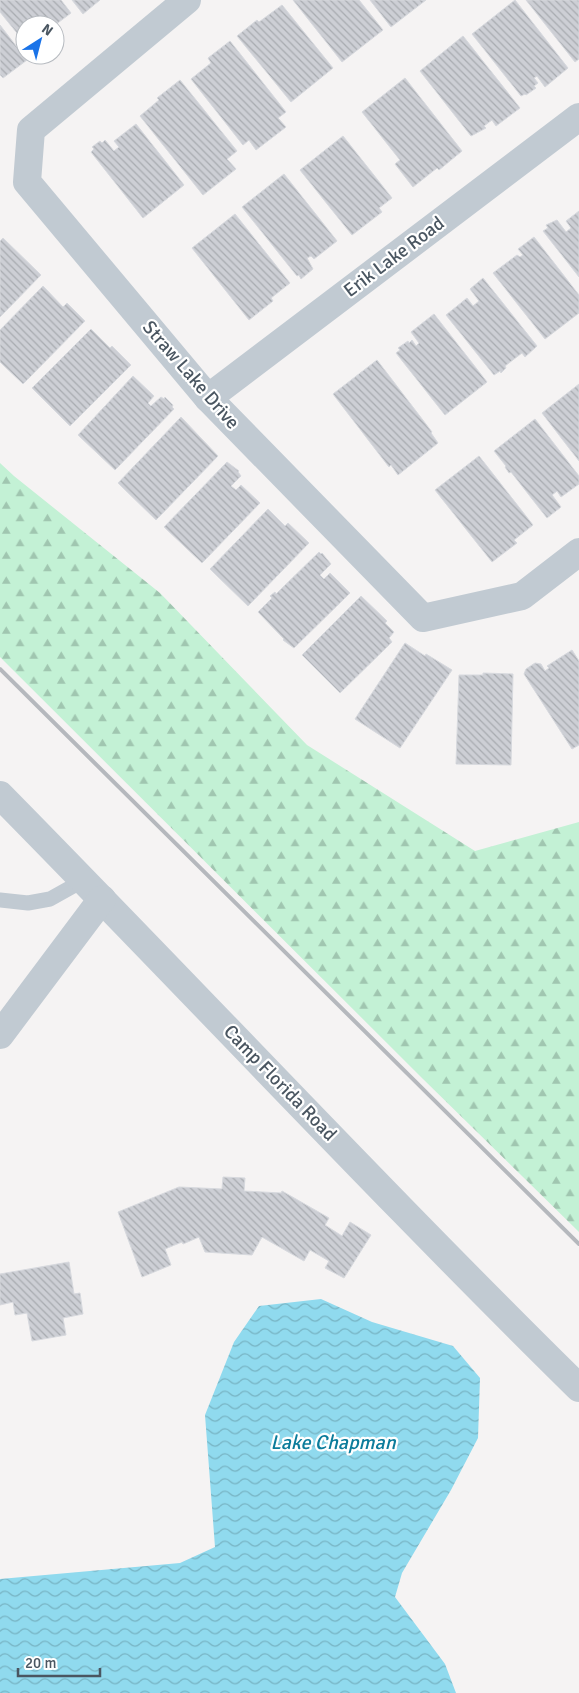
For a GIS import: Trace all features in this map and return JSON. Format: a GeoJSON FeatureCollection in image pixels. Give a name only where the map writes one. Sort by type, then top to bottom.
{"type":"FeatureCollection","features":[{"type":"Feature","properties":{"kind":"street","name":"Straw Lake Drive"},"geometry":{"type":"LineString","coordinates":[[188,0],[31,130],[26,182],[208,398],[423,618],[522,596],[579,552]]}},
{"type":"Feature","properties":{"kind":"street","name":"Erik Lake Road"},"geometry":{"type":"LineString","coordinates":[[208,398],[579,116]]}},
{"type":"Feature","properties":{"kind":"street","name":"Camp Florida Road"},"geometry":{"type":"LineString","coordinates":[[0,795],[462,1272],[579,1388]]}},
{"type":"Feature","properties":{"kind":"street"},"geometry":{"type":"LineString","coordinates":[[0,1034],[93,889]]}},
{"type":"Feature","properties":{"kind":"lane"},"geometry":{"type":"LineString","coordinates":[[0,900],[28,903],[93,889]]}},
{"type":"Feature","properties":{"kind":"green space"},"geometry":{"type":"Polygon","coordinates":[[[0,463],[160,593],[307,745],[475,851],[579,822],[579,1232],[0,657],[0,463]]]}},
{"type":"Feature","properties":{"kind":"water","name":"Lake Chapman"},"geometry":{"type":"Polygon","coordinates":[[[321,1299],[372,1322],[453,1346],[480,1378],[478,1438],[451,1490],[402,1573],[395,1597],[445,1664],[456,1693],[0,1693],[0,1579],[180,1563],[215,1547],[205,1415],[234,1342],[259,1306],[321,1299]]]}},
{"type":"Feature","properties":{"kind":"building"},"geometry":{"type":"Polygon","coordinates":[[[0,0],[61,0],[71,13],[65,18],[65,15],[15,15],[15,31],[0,12],[0,0]]]}},
{"type":"Feature","properties":{"kind":"building"},"geometry":{"type":"Polygon","coordinates":[[[72,0],[100,0],[83,14],[72,0]]]}},
{"type":"Feature","properties":{"kind":"building"},"geometry":{"type":"Polygon","coordinates":[[[293,0],[359,0],[383,30],[342,62],[293,0]]]}},
{"type":"Feature","properties":{"kind":"building"},"geometry":{"type":"Polygon","coordinates":[[[370,0],[426,0],[391,27],[370,0]]]}},
{"type":"Feature","properties":{"kind":"building"},"geometry":{"type":"Polygon","coordinates":[[[515,0],[568,68],[545,87],[537,76],[534,78],[538,83],[534,86],[536,88],[521,96],[472,34],[515,0]]]}},
{"type":"Feature","properties":{"kind":"building"},"geometry":{"type":"Polygon","coordinates":[[[526,0],[579,0],[579,59],[575,62],[526,0]]]}},
{"type":"Feature","properties":{"kind":"building"},"geometry":{"type":"Polygon","coordinates":[[[282,5],[333,68],[291,102],[237,36],[257,20],[259,22],[282,5]]]}},
{"type":"Feature","properties":{"kind":"building"},"geometry":{"type":"Polygon","coordinates":[[[0,25],[15,44],[15,65],[20,65],[3,78],[0,75],[0,25]]]}},
{"type":"Feature","properties":{"kind":"building"},"geometry":{"type":"Polygon","coordinates":[[[463,36],[520,108],[496,126],[492,120],[484,126],[486,128],[471,136],[420,71],[463,36]]]}},
{"type":"Feature","properties":{"kind":"building"},"geometry":{"type":"Polygon","coordinates":[[[230,41],[286,112],[278,118],[286,127],[256,150],[249,140],[243,145],[191,79],[211,63],[208,58],[230,41]]]}},
{"type":"Feature","properties":{"kind":"building"},"geometry":{"type":"Polygon","coordinates":[[[405,78],[462,151],[439,170],[437,168],[413,187],[395,164],[400,160],[362,112],[405,78]]]}},
{"type":"Feature","properties":{"kind":"building"},"geometry":{"type":"Polygon","coordinates":[[[180,80],[237,151],[227,159],[236,169],[203,195],[140,116],[159,100],[157,98],[180,80]]]}},
{"type":"Feature","properties":{"kind":"building"},"geometry":{"type":"Polygon","coordinates":[[[136,124],[184,185],[143,218],[91,152],[94,149],[92,147],[105,140],[114,151],[119,147],[114,141],[136,124]]]}},
{"type":"Feature","properties":{"kind":"building"},"geometry":{"type":"Polygon","coordinates":[[[343,136],[392,198],[379,208],[382,212],[352,235],[300,170],[343,136]]]}},
{"type":"Feature","properties":{"kind":"building"},"geometry":{"type":"Polygon","coordinates":[[[284,174],[337,241],[314,259],[311,256],[307,258],[313,269],[301,279],[242,207],[284,174]]]}},
{"type":"Feature","properties":{"kind":"building"},"geometry":{"type":"Polygon","coordinates":[[[579,211],[579,277],[543,231],[548,228],[546,225],[557,220],[566,232],[571,228],[566,221],[579,211]]]}},
{"type":"Feature","properties":{"kind":"building"},"geometry":{"type":"Polygon","coordinates":[[[235,214],[290,283],[271,298],[273,301],[249,320],[192,248],[235,214]]]}},
{"type":"Feature","properties":{"kind":"building"},"geometry":{"type":"Polygon","coordinates":[[[534,237],[579,295],[579,313],[545,339],[493,273],[517,255],[520,257],[523,255],[518,249],[534,237]]]}},
{"type":"Feature","properties":{"kind":"building"},"geometry":{"type":"Polygon","coordinates":[[[3,238],[41,275],[0,317],[0,241],[3,238]]]}},
{"type":"Feature","properties":{"kind":"building"},"geometry":{"type":"Polygon","coordinates":[[[483,278],[537,346],[525,357],[522,353],[505,366],[506,368],[501,373],[500,371],[494,375],[446,315],[467,298],[473,306],[479,301],[470,289],[483,278]]]}},
{"type":"Feature","properties":{"kind":"building"},"geometry":{"type":"Polygon","coordinates":[[[43,286],[63,307],[67,303],[85,321],[23,384],[0,362],[0,330],[43,286]]]}},
{"type":"Feature","properties":{"kind":"building"},"geometry":{"type":"Polygon","coordinates":[[[434,314],[487,382],[445,415],[396,353],[400,350],[398,348],[408,341],[409,343],[412,340],[416,346],[419,343],[411,332],[434,314]]]}},
{"type":"Feature","properties":{"kind":"building"},"geometry":{"type":"Polygon","coordinates":[[[91,329],[131,365],[70,426],[32,388],[91,329]]]}},
{"type":"Feature","properties":{"kind":"building"},"geometry":{"type":"Polygon","coordinates":[[[377,360],[432,432],[438,443],[398,475],[391,465],[389,467],[333,394],[377,360]]]}},
{"type":"Feature","properties":{"kind":"building"},"geometry":{"type":"Polygon","coordinates":[[[133,376],[154,396],[148,403],[151,406],[161,397],[164,399],[165,397],[173,405],[174,409],[115,470],[78,435],[133,376]]]}},
{"type":"Feature","properties":{"kind":"building"},"geometry":{"type":"Polygon","coordinates":[[[579,384],[579,461],[542,413],[579,384]]]}},
{"type":"Feature","properties":{"kind":"building"},"geometry":{"type":"Polygon","coordinates":[[[181,417],[218,456],[156,520],[118,483],[181,417]]]}},
{"type":"Feature","properties":{"kind":"building"},"geometry":{"type":"Polygon","coordinates":[[[535,419],[579,476],[579,484],[561,497],[557,491],[552,495],[561,507],[547,518],[511,472],[509,473],[494,451],[535,419]]]}},
{"type":"Feature","properties":{"kind":"building"},"geometry":{"type":"Polygon","coordinates":[[[479,456],[533,525],[514,540],[517,543],[492,562],[435,490],[479,456]]]}},
{"type":"Feature","properties":{"kind":"building"},"geometry":{"type":"Polygon","coordinates":[[[227,462],[239,471],[241,476],[231,486],[236,490],[241,485],[260,503],[202,563],[164,527],[227,462]]]}},
{"type":"Feature","properties":{"kind":"building"},"geometry":{"type":"Polygon","coordinates":[[[268,509],[285,526],[288,523],[309,543],[248,606],[210,569],[268,509]]]}},
{"type":"Feature","properties":{"kind":"building"},"geometry":{"type":"Polygon","coordinates":[[[319,552],[331,564],[320,575],[324,579],[330,573],[350,593],[294,648],[283,640],[258,612],[272,598],[270,596],[275,592],[276,594],[319,552]]]}},
{"type":"Feature","properties":{"kind":"building"},"geometry":{"type":"Polygon","coordinates":[[[361,596],[387,621],[385,623],[394,632],[389,638],[392,642],[340,693],[302,655],[361,596]]]}},
{"type":"Feature","properties":{"kind":"building"},"geometry":{"type":"Polygon","coordinates":[[[405,643],[452,670],[400,748],[355,719],[405,643]]]}},
{"type":"Feature","properties":{"kind":"building"},"geometry":{"type":"Polygon","coordinates":[[[572,650],[579,661],[579,745],[572,749],[524,674],[526,669],[535,663],[541,664],[545,671],[549,668],[547,666],[572,650]]]}},
{"type":"Feature","properties":{"kind":"building"},"geometry":{"type":"Polygon","coordinates":[[[483,673],[513,674],[511,765],[456,764],[459,675],[483,675],[483,673]]]}},
{"type":"Feature","properties":{"kind":"building"},"geometry":{"type":"Polygon","coordinates":[[[223,1177],[245,1178],[244,1191],[281,1193],[282,1191],[329,1218],[325,1225],[342,1236],[350,1222],[371,1235],[344,1278],[325,1268],[329,1261],[310,1250],[304,1261],[262,1237],[252,1255],[205,1252],[199,1237],[183,1244],[182,1242],[165,1249],[171,1265],[142,1277],[118,1212],[179,1187],[222,1189],[223,1177]]]}},
{"type":"Feature","properties":{"kind":"building"},"geometry":{"type":"Polygon","coordinates":[[[69,1262],[74,1294],[80,1293],[83,1314],[63,1318],[66,1335],[32,1341],[27,1313],[15,1315],[13,1302],[0,1305],[0,1274],[69,1262]]]}},
{"type":"Feature","properties":{"kind":"railway"},"geometry":{"type":"LineString","coordinates":[[0,669],[579,1244]]}}]}
